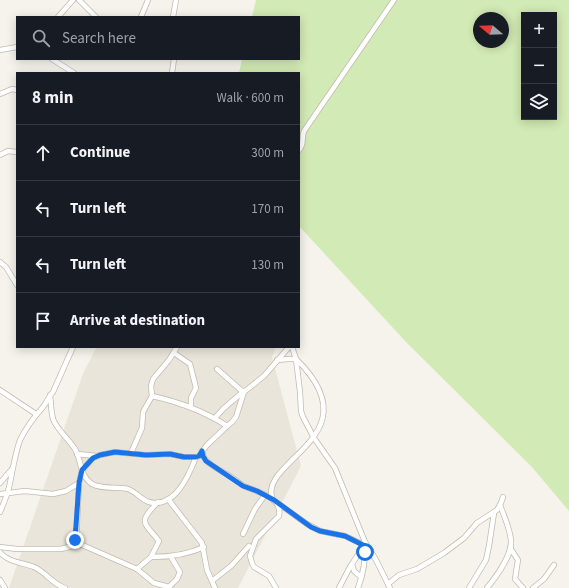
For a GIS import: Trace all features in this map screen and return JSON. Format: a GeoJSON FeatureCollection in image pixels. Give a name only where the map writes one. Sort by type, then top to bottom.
{"type":"FeatureCollection","features":[{"type":"Feature","properties":{"kind":"street"},"geometry":{"type":"LineString","coordinates":[[59,16],[73,0]]}},
{"type":"Feature","properties":{"kind":"street"},"geometry":{"type":"LineString","coordinates":[[79,0],[95,16]]}},
{"type":"Feature","properties":{"kind":"street"},"geometry":{"type":"LineString","coordinates":[[141,16],[148,0]]}},
{"type":"Feature","properties":{"kind":"street"},"geometry":{"type":"LineString","coordinates":[[173,16],[176,0]]}},
{"type":"Feature","properties":{"kind":"street"},"geometry":{"type":"LineString","coordinates":[[300,149],[303,145],[304,131],[394,0]]}},
{"type":"Feature","properties":{"kind":"street"},"geometry":{"type":"LineString","coordinates":[[0,50],[16,47]]}},
{"type":"Feature","properties":{"kind":"street"},"geometry":{"type":"LineString","coordinates":[[54,60],[72,72]]}},
{"type":"Feature","properties":{"kind":"street"},"geometry":{"type":"LineString","coordinates":[[172,72],[174,60]]}},
{"type":"Feature","properties":{"kind":"street"},"geometry":{"type":"LineString","coordinates":[[0,94],[16,90]]}},
{"type":"Feature","properties":{"kind":"street"},"geometry":{"type":"LineString","coordinates":[[0,155],[8,151],[16,152]]}},
{"type":"Feature","properties":{"kind":"street"},"geometry":{"type":"LineString","coordinates":[[0,262],[6,267],[16,283]]}},
{"type":"Feature","properties":{"kind":"street"},"geometry":{"type":"LineString","coordinates":[[0,512],[10,483],[12,469],[20,441],[36,414],[54,392],[73,348]]}},
{"type":"Feature","properties":{"kind":"street"},"geometry":{"type":"LineString","coordinates":[[131,453],[142,428],[144,412],[152,396],[151,386],[153,379],[176,348]]}},
{"type":"Feature","properties":{"kind":"street"},"geometry":{"type":"LineString","coordinates":[[215,418],[222,409],[264,376],[288,348]]}},
{"type":"Feature","properties":{"kind":"street"},"geometry":{"type":"LineString","coordinates":[[292,348],[296,359],[301,411],[314,438],[335,468],[364,544],[376,560],[389,586],[400,575],[417,569],[439,557],[464,538],[477,523],[494,513],[499,507],[503,496]]}},
{"type":"Feature","properties":{"kind":"street"},"geometry":{"type":"LineString","coordinates":[[174,353],[190,364],[196,388],[191,398],[191,407]]}},
{"type":"Feature","properties":{"kind":"street"},"geometry":{"type":"LineString","coordinates":[[276,588],[269,576],[254,567],[250,556],[256,539],[279,516],[279,511],[271,491],[278,476],[314,438],[323,417],[324,405],[315,383],[305,368],[296,359],[277,360]]}},
{"type":"Feature","properties":{"kind":"street"},"geometry":{"type":"LineString","coordinates":[[217,369],[245,390]]}},
{"type":"Feature","properties":{"kind":"street"},"geometry":{"type":"LineString","coordinates":[[0,390],[36,414]]}},
{"type":"Feature","properties":{"kind":"street"},"geometry":{"type":"LineString","coordinates":[[50,395],[52,411],[56,424],[73,445],[82,470],[88,481],[98,486],[128,489],[149,502],[158,502],[168,499],[177,493],[184,484],[196,457],[199,456],[202,451],[236,417],[239,404],[245,390]]}},
{"type":"Feature","properties":{"kind":"street"},"geometry":{"type":"LineString","coordinates":[[152,396],[191,407],[215,418],[227,426]]}},
{"type":"Feature","properties":{"kind":"street"},"geometry":{"type":"LineString","coordinates":[[202,451],[206,461],[223,473],[243,486],[275,501],[307,524],[320,531],[345,536],[364,544]]}},
{"type":"Feature","properties":{"kind":"street"},"geometry":{"type":"LineString","coordinates":[[77,454],[97,456],[115,452],[146,455],[170,454],[184,457],[196,457]]}},
{"type":"Feature","properties":{"kind":"street"},"geometry":{"type":"LineString","coordinates":[[76,544],[78,494],[82,470],[97,456]]}},
{"type":"Feature","properties":{"kind":"street"},"geometry":{"type":"LineString","coordinates":[[0,484],[12,469]]}},
{"type":"Feature","properties":{"kind":"street"},"geometry":{"type":"LineString","coordinates":[[0,494],[32,491],[53,494],[66,491],[79,483]]}},
{"type":"Feature","properties":{"kind":"street"},"geometry":{"type":"LineString","coordinates":[[66,491],[78,494]]}},
{"type":"Feature","properties":{"kind":"street"},"geometry":{"type":"LineString","coordinates":[[243,534],[255,509],[265,495]]}},
{"type":"Feature","properties":{"kind":"street"},"geometry":{"type":"LineString","coordinates":[[168,499],[204,547],[207,570],[215,588]]}},
{"type":"Feature","properties":{"kind":"street"},"geometry":{"type":"LineString","coordinates":[[137,569],[151,557],[159,541],[148,530],[145,524],[147,514],[158,502]]}},
{"type":"Feature","properties":{"kind":"street"},"geometry":{"type":"LineString","coordinates":[[487,588],[499,573],[510,548],[510,535],[500,504]]}},
{"type":"Feature","properties":{"kind":"street"},"geometry":{"type":"LineString","coordinates":[[469,588],[486,560],[494,513]]}},
{"type":"Feature","properties":{"kind":"street"},"geometry":{"type":"LineString","coordinates":[[0,547],[61,549],[80,544],[137,569],[154,583],[171,587],[178,579],[180,572],[171,557]]}},
{"type":"Feature","properties":{"kind":"street"},"geometry":{"type":"LineString","coordinates":[[339,588],[364,544]]}},
{"type":"Feature","properties":{"kind":"street"},"geometry":{"type":"LineString","coordinates":[[358,588],[361,577],[363,576],[364,544]]}},
{"type":"Feature","properties":{"kind":"street"},"geometry":{"type":"LineString","coordinates":[[212,581],[226,571],[249,546]]}},
{"type":"Feature","properties":{"kind":"street"},"geometry":{"type":"LineString","coordinates":[[151,557],[171,557],[196,551],[204,547]]}},
{"type":"Feature","properties":{"kind":"street"},"geometry":{"type":"LineString","coordinates":[[510,548],[518,560],[515,579],[523,588]]}},
{"type":"Feature","properties":{"kind":"street"},"geometry":{"type":"LineString","coordinates":[[0,552],[2,555],[36,568],[54,583],[65,588]]}},
{"type":"Feature","properties":{"kind":"street"},"geometry":{"type":"LineString","coordinates":[[352,564],[354,571],[361,577]]}},
{"type":"Feature","properties":{"kind":"street"},"geometry":{"type":"LineString","coordinates":[[533,588],[544,579],[554,565]]}},
{"type":"Feature","properties":{"kind":"street"},"geometry":{"type":"LineString","coordinates":[[0,580],[5,588]]}},
{"type":"Feature","properties":{"kind":"shaded area"},"geometry":{"type":"Polygon","coordinates":[[[96,348],[276,348],[272,357],[301,466],[238,588],[9,588],[84,371],[96,348]]]}},
{"type":"Feature","properties":{"kind":"green space"},"geometry":{"type":"Polygon","coordinates":[[[256,0],[569,0],[569,511],[532,467],[406,342],[300,227],[300,72],[239,72],[242,60],[300,60],[300,16],[252,16],[256,0]]]}},
{"type":"Feature","properties":{"kind":"route"},"geometry":{"type":"LineString","coordinates":[[75,540],[79,483],[82,470],[93,458],[115,452],[146,455],[163,453],[184,457],[196,457],[199,456],[202,451],[206,461],[223,473],[234,478],[243,486],[257,491],[274,500],[311,527],[326,533],[341,535],[357,541],[365,546],[365,552]]}}]}
